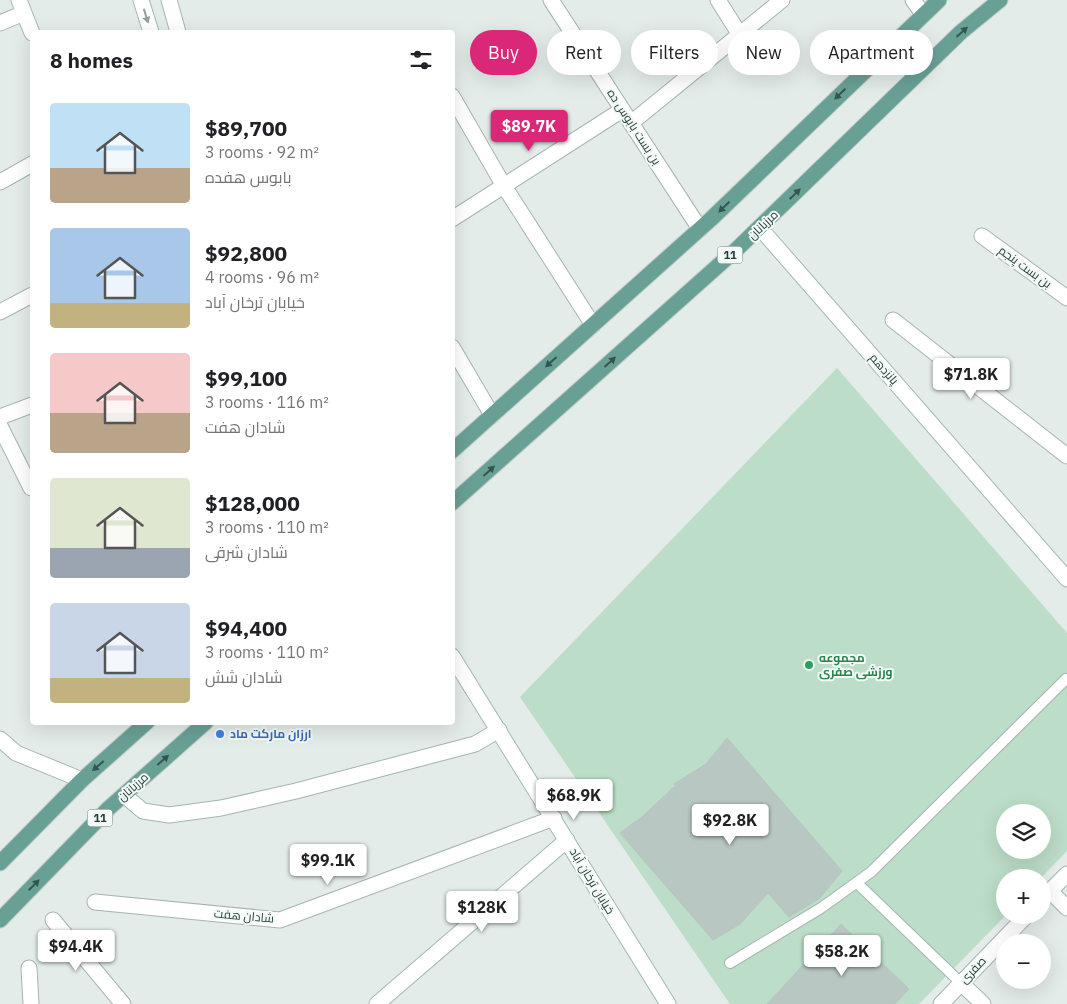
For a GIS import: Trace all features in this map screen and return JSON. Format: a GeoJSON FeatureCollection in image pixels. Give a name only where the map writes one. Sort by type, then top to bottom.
{"type":"FeatureCollection","features":[{"type":"Feature","properties":{"kind":"main road"},"geometry":{"type":"LineString","coordinates":[[455,448],[700,229],[939,0]]}},
{"type":"Feature","properties":{"kind":"main road","name":"مرزبانان"},"geometry":{"type":"LineString","coordinates":[[455,500],[760,228],[961,32],[1000,0]]}},
{"type":"Feature","properties":{"kind":"main road"},"geometry":{"type":"LineString","coordinates":[[0,863],[82,780],[144,725]]}},
{"type":"Feature","properties":{"kind":"main road","name":"مرزبانان"},"geometry":{"type":"LineString","coordinates":[[0,920],[124,795],[203,725]]}},
{"type":"Feature","properties":{"kind":"street"},"geometry":{"type":"LineString","coordinates":[[141,0],[150,30]]}},
{"type":"Feature","properties":{"kind":"street","name":"بن بست بابوس ده"},"geometry":{"type":"LineString","coordinates":[[551,0],[700,229]]}},
{"type":"Feature","properties":{"kind":"street"},"geometry":{"type":"LineString","coordinates":[[718,0],[737,30]]}},
{"type":"Feature","properties":{"kind":"street"},"geometry":{"type":"LineString","coordinates":[[746,30],[782,0]]}},
{"type":"Feature","properties":{"kind":"street"},"geometry":{"type":"LineString","coordinates":[[913,0],[923,14]]}},
{"type":"Feature","properties":{"kind":"street"},"geometry":{"type":"LineString","coordinates":[[174,2],[178,30]]}},
{"type":"Feature","properties":{"kind":"street"},"geometry":{"type":"LineString","coordinates":[[0,23],[21,6],[31,30]]}},
{"type":"Feature","properties":{"kind":"street"},"geometry":{"type":"LineString","coordinates":[[632,123],[728,45]]}},
{"type":"Feature","properties":{"kind":"street"},"geometry":{"type":"LineString","coordinates":[[455,101],[504,186],[593,325]]}},
{"type":"Feature","properties":{"kind":"street"},"geometry":{"type":"LineString","coordinates":[[455,217],[622,110]]}},
{"type":"Feature","properties":{"kind":"street"},"geometry":{"type":"LineString","coordinates":[[0,182],[30,165]]}},
{"type":"Feature","properties":{"kind":"street","name":"پانزدهم"},"geometry":{"type":"LineString","coordinates":[[760,228],[1067,579]]}},
{"type":"Feature","properties":{"kind":"street","name":"بن بست پنجم"},"geometry":{"type":"LineString","coordinates":[[982,236],[1067,298]]}},
{"type":"Feature","properties":{"kind":"street"},"geometry":{"type":"LineString","coordinates":[[0,312],[30,296]]}},
{"type":"Feature","properties":{"kind":"street"},"geometry":{"type":"LineString","coordinates":[[893,320],[1067,456]]}},
{"type":"Feature","properties":{"kind":"street"},"geometry":{"type":"LineString","coordinates":[[455,353],[492,415]]}},
{"type":"Feature","properties":{"kind":"street"},"geometry":{"type":"LineString","coordinates":[[0,417],[30,406]]}},
{"type":"Feature","properties":{"kind":"street"},"geometry":{"type":"LineString","coordinates":[[0,426],[30,486]]}},
{"type":"Feature","properties":{"kind":"street","name":"خیابان ترخان آباد"},"geometry":{"type":"LineString","coordinates":[[455,661],[554,818],[663,1003]]}},
{"type":"Feature","properties":{"kind":"street"},"geometry":{"type":"LineString","coordinates":[[124,795],[143,810],[169,815],[221,808],[296,791],[475,744],[499,730]]}},
{"type":"Feature","properties":{"kind":"street"},"geometry":{"type":"LineString","coordinates":[[0,739],[16,753],[82,780]]}},
{"type":"Feature","properties":{"kind":"street","name":"شادان هفت"},"geometry":{"type":"LineString","coordinates":[[95,902],[280,920],[554,818]]}},
{"type":"Feature","properties":{"kind":"street"},"geometry":{"type":"LineString","coordinates":[[377,1004],[567,840]]}},
{"type":"Feature","properties":{"kind":"street"},"geometry":{"type":"LineString","coordinates":[[1051,890],[1067,874]]}},
{"type":"Feature","properties":{"kind":"street"},"geometry":{"type":"LineString","coordinates":[[1051,898],[1067,908]]}},
{"type":"Feature","properties":{"kind":"street"},"geometry":{"type":"LineString","coordinates":[[53,920],[123,1004]]}},
{"type":"Feature","properties":{"kind":"street","name":"صفری"},"geometry":{"type":"LineString","coordinates":[[941,1004],[1018,924]]}},
{"type":"Feature","properties":{"kind":"street"},"geometry":{"type":"LineString","coordinates":[[29,968],[31,1004]]}},
{"type":"Feature","properties":{"kind":"street"},"geometry":{"type":"LineString","coordinates":[[962,983],[983,1004]]}},
{"type":"Feature","properties":{"kind":"lane"},"geometry":{"type":"LineString","coordinates":[[730,963],[821,908],[872,872],[1066,679]]}},
{"type":"Feature","properties":{"kind":"lane"},"geometry":{"type":"LineString","coordinates":[[857,883],[962,983]]}},
{"type":"Feature","properties":{"kind":"green space","name":"مجموعه ورزشی صفری"},"geometry":{"type":"Polygon","coordinates":[[[837,368],[1067,633],[1067,851],[1050,869],[996,869],[997,924],[919,1004],[730,1004],[520,697],[837,368]]]}},
{"type":"Feature","properties":{"kind":"building"},"geometry":{"type":"Polygon","coordinates":[[[727,738],[842,871],[820,898],[789,917],[768,893],[740,924],[713,940],[620,833],[643,816],[675,786],[674,784],[706,764],[727,738]]]}},
{"type":"Feature","properties":{"kind":"building"},"geometry":{"type":"Polygon","coordinates":[[[841,924],[909,989],[895,1004],[767,1004],[841,924]]]}},
{"type":"Feature","properties":{"kind":"place","name":"مجموعه ورزشی صفری"},"geometry":{"type":"Point","coordinates":[809,665]}},
{"type":"Feature","properties":{"kind":"place","name":"ارزان مارکت ماد"},"geometry":{"type":"Point","coordinates":[220,734]}}]}
